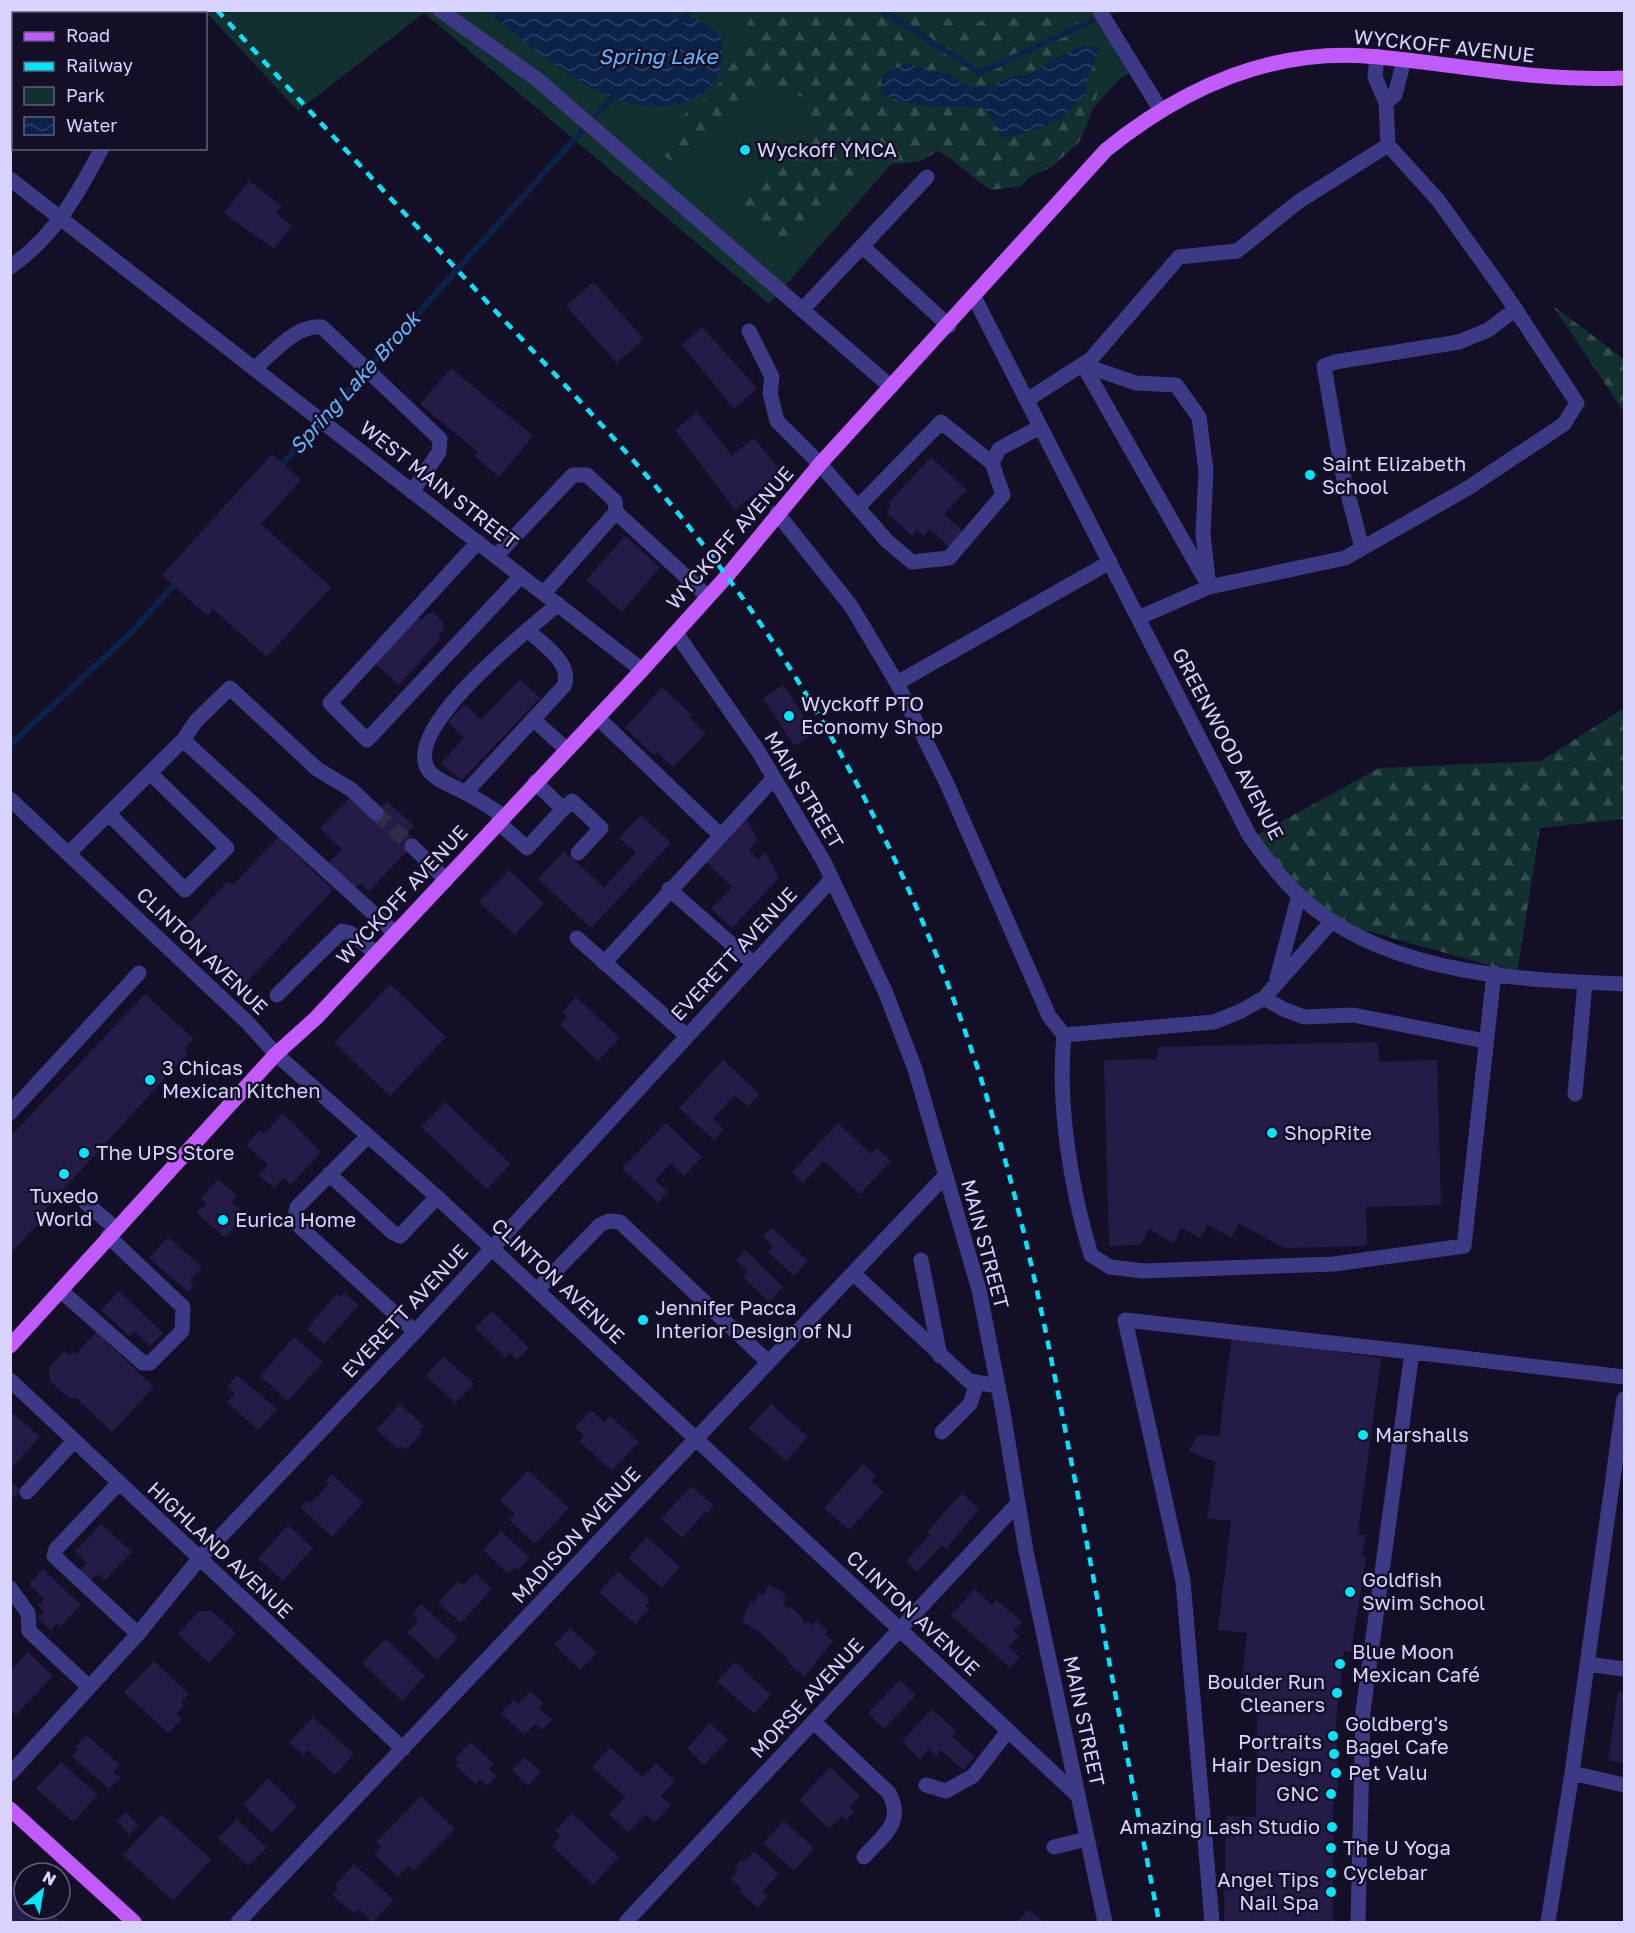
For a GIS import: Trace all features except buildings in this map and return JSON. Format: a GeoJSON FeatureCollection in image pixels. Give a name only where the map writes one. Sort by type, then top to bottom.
{"type":"FeatureCollection","features":[{"type":"Feature","properties":{"kind":"main road","name":"WYCKOFF AVENUE"},"geometry":{"type":"LineString","coordinates":[[10,1346],[276,1054],[316,1018],[676,633],[820,464],[949,326],[1106,150],[1160,109],[1199,88],[1234,74],[1283,62],[1327,56],[1377,56],[1534,77],[1587,80],[1624,78]]}},
{"type":"Feature","properties":{"kind":"main road"},"geometry":{"type":"LineString","coordinates":[[10,1809],[126,1920]]}},
{"type":"Feature","properties":{"kind":"street"},"geometry":{"type":"LineString","coordinates":[[440,10],[538,80],[891,387]]}},
{"type":"Feature","properties":{"kind":"street"},"geometry":{"type":"LineString","coordinates":[[1099,10],[1160,109]]}},
{"type":"Feature","properties":{"kind":"street"},"geometry":{"type":"LineString","coordinates":[[1138,618],[1209,587],[1345,558],[1468,488],[1564,424],[1577,403],[1516,309],[1438,200],[1389,145],[1386,103],[1375,77],[1377,56]]}},
{"type":"Feature","properties":{"kind":"street"},"geometry":{"type":"LineString","coordinates":[[1386,103],[1395,95],[1404,60]]}},
{"type":"Feature","properties":{"kind":"street"},"geometry":{"type":"LineString","coordinates":[[1027,400],[1091,359],[1179,257],[1237,251],[1298,202],[1389,145]]}},
{"type":"Feature","properties":{"kind":"street"},"geometry":{"type":"LineString","coordinates":[[10,267],[29,255],[62,219],[85,183],[101,150]]}},
{"type":"Feature","properties":{"kind":"street"},"geometry":{"type":"LineString","coordinates":[[802,310],[927,177]]}},
{"type":"Feature","properties":{"kind":"street","name":"WEST MAIN STREET"},"geometry":{"type":"LineString","coordinates":[[10,179],[642,670]]}},
{"type":"Feature","properties":{"kind":"street"},"geometry":{"type":"LineString","coordinates":[[862,246],[949,326]]}},
{"type":"Feature","properties":{"kind":"street","name":"GREENWOOD AVENUE"},"geometry":{"type":"LineString","coordinates":[[974,297],[1249,834],[1271,866],[1299,895],[1332,921],[1383,949],[1415,960],[1494,973],[1585,983],[1624,984]]}},
{"type":"Feature","properties":{"kind":"street"},"geometry":{"type":"LineString","coordinates":[[1362,548],[1342,471],[1324,366],[1335,362],[1459,342],[1488,330],[1516,309]]}},
{"type":"Feature","properties":{"kind":"street"},"geometry":{"type":"LineString","coordinates":[[254,369],[293,336],[310,326],[322,327],[440,439],[439,452],[412,492]]}},
{"type":"Feature","properties":{"kind":"street"},"geometry":{"type":"LineString","coordinates":[[749,331],[772,377],[770,393],[777,422],[820,464],[887,541],[912,562],[949,558],[1003,495],[992,463],[941,422],[858,507]]}},
{"type":"Feature","properties":{"kind":"street"},"geometry":{"type":"LineString","coordinates":[[1083,364],[1209,587]]}},
{"type":"Feature","properties":{"kind":"street"},"geometry":{"type":"LineString","coordinates":[[1083,364],[1136,382],[1176,385],[1199,417],[1206,471],[1203,534],[1209,587]]}},
{"type":"Feature","properties":{"kind":"street"},"geometry":{"type":"LineString","coordinates":[[992,463],[999,449],[1040,427]]}},
{"type":"Feature","properties":{"kind":"street"},"geometry":{"type":"LineString","coordinates":[[496,556],[573,475],[587,475],[615,501],[616,512],[708,597]]}},
{"type":"Feature","properties":{"kind":"street"},"geometry":{"type":"LineString","coordinates":[[544,593],[616,512]]}},
{"type":"Feature","properties":{"kind":"street"},"geometry":{"type":"LineString","coordinates":[[777,513],[851,606],[897,683],[947,784],[1049,1016],[1064,1035],[1062,1059],[1067,1131],[1079,1217],[1091,1256],[1110,1267],[1143,1271],[1334,1264],[1464,1245],[1476,1156],[1485,1041],[1494,973]]}},
{"type":"Feature","properties":{"kind":"street"},"geometry":{"type":"LineString","coordinates":[[478,542],[330,703],[367,740],[521,576]]}},
{"type":"Feature","properties":{"kind":"street"},"geometry":{"type":"LineString","coordinates":[[897,683],[1110,562]]}},
{"type":"Feature","properties":{"kind":"street"},"geometry":{"type":"LineString","coordinates":[[558,604],[456,695],[429,737],[424,753],[427,768],[437,779],[466,792],[501,819],[527,848],[572,801],[601,828],[578,853]]}},
{"type":"Feature","properties":{"kind":"street"},"geometry":{"type":"LineString","coordinates":[[466,792],[534,720],[564,686],[568,678],[564,665],[528,630]]}},
{"type":"Feature","properties":{"kind":"street","name":"MAIN STREET"},"geometry":{"type":"LineString","coordinates":[[676,633],[774,778],[832,879],[896,1020],[915,1069],[979,1290],[1018,1503],[1105,1923]]}},
{"type":"Feature","properties":{"kind":"street"},"geometry":{"type":"LineString","coordinates":[[69,853],[183,740],[196,721],[230,688],[317,769],[352,790],[376,813]]}},
{"type":"Feature","properties":{"kind":"street"},"geometry":{"type":"LineString","coordinates":[[597,717],[719,834]]}},
{"type":"Feature","properties":{"kind":"street"},"geometry":{"type":"LineString","coordinates":[[534,720],[566,749]]}},
{"type":"Feature","properties":{"kind":"street"},"geometry":{"type":"LineString","coordinates":[[183,740],[395,933]]}},
{"type":"Feature","properties":{"kind":"street"},"geometry":{"type":"LineString","coordinates":[[108,814],[185,890],[227,848],[150,773]]}},
{"type":"Feature","properties":{"kind":"street"},"geometry":{"type":"LineString","coordinates":[[604,963],[719,834],[774,778]]}},
{"type":"Feature","properties":{"kind":"street"},"geometry":{"type":"LineString","coordinates":[[535,782],[563,809]]}},
{"type":"Feature","properties":{"kind":"street","name":"CLINTON AVENUE"},"geometry":{"type":"LineString","coordinates":[[10,799],[246,1022],[276,1054],[366,1137],[437,1197],[1077,1795]]}},
{"type":"Feature","properties":{"kind":"street"},"geometry":{"type":"LineString","coordinates":[[412,846],[446,880]]}},
{"type":"Feature","properties":{"kind":"street","name":"EVERETT AVENUE"},"geometry":{"type":"LineString","coordinates":[[10,1774],[138,1634],[199,1559],[416,1332],[832,879]]}},
{"type":"Feature","properties":{"kind":"street"},"geometry":{"type":"LineString","coordinates":[[669,889],[754,964]]}},
{"type":"Feature","properties":{"kind":"street"},"geometry":{"type":"LineString","coordinates":[[1276,981],[1299,895]]}},
{"type":"Feature","properties":{"kind":"street"},"geometry":{"type":"LineString","coordinates":[[1064,1035],[1214,1022],[1241,1011],[1264,998],[1276,981],[1332,921]]}},
{"type":"Feature","properties":{"kind":"street"},"geometry":{"type":"LineString","coordinates":[[277,995],[342,931],[350,933],[376,953]]}},
{"type":"Feature","properties":{"kind":"street"},"geometry":{"type":"LineString","coordinates":[[577,938],[687,1036]]}},
{"type":"Feature","properties":{"kind":"street"},"geometry":{"type":"LineString","coordinates":[[10,1113],[139,973]]}},
{"type":"Feature","properties":{"kind":"street"},"geometry":{"type":"LineString","coordinates":[[1575,1094],[1585,983]]}},
{"type":"Feature","properties":{"kind":"street"},"geometry":{"type":"LineString","coordinates":[[1264,998],[1304,1017],[1353,1015],[1485,1041]]}},
{"type":"Feature","properties":{"kind":"street"},"geometry":{"type":"LineString","coordinates":[[366,1137],[297,1207],[295,1217],[300,1227],[416,1332]]}},
{"type":"Feature","properties":{"kind":"street"},"geometry":{"type":"LineString","coordinates":[[329,1174],[392,1232],[400,1236],[437,1197]]}},
{"type":"Feature","properties":{"kind":"street","name":"MADISON AVENUE"},"geometry":{"type":"LineString","coordinates":[[238,1923],[945,1176]]}},
{"type":"Feature","properties":{"kind":"street"},"geometry":{"type":"LineString","coordinates":[[61,1291],[143,1363],[150,1363],[182,1331],[183,1307],[86,1202]]}},
{"type":"Feature","properties":{"kind":"street"},"geometry":{"type":"LineString","coordinates":[[537,1290],[600,1225],[609,1221],[620,1222],[768,1362]]}},
{"type":"Feature","properties":{"kind":"street"},"geometry":{"type":"LineString","coordinates":[[921,1260],[940,1356]]}},
{"type":"Feature","properties":{"kind":"street"},"geometry":{"type":"LineString","coordinates":[[853,1273],[969,1382],[998,1386]]}},
{"type":"Feature","properties":{"kind":"street"},"geometry":{"type":"LineString","coordinates":[[1212,1923],[1183,1581],[1125,1320],[1624,1377]]}},
{"type":"Feature","properties":{"kind":"street"},"geometry":{"type":"LineString","coordinates":[[1358,1923],[1363,1712],[1412,1352]]}},
{"type":"Feature","properties":{"kind":"street","name":"HIGHLAND AVENUE"},"geometry":{"type":"LineString","coordinates":[[10,1380],[403,1749]]}},
{"type":"Feature","properties":{"kind":"street"},"geometry":{"type":"LineString","coordinates":[[942,1432],[970,1404],[977,1383]]}},
{"type":"Feature","properties":{"kind":"street"},"geometry":{"type":"LineString","coordinates":[[1548,1923],[1572,1773],[1624,1399]]}},
{"type":"Feature","properties":{"kind":"street"},"geometry":{"type":"LineString","coordinates":[[27,1492],[74,1442]]}},
{"type":"Feature","properties":{"kind":"street"},"geometry":{"type":"LineString","coordinates":[[119,1483],[56,1550],[54,1556],[138,1634]]}},
{"type":"Feature","properties":{"kind":"street","name":"MORSE AVENUE"},"geometry":{"type":"LineString","coordinates":[[626,1923],[1018,1503]]}},
{"type":"Feature","properties":{"kind":"street"},"geometry":{"type":"LineString","coordinates":[[10,1588],[28,1613],[29,1631],[90,1687]]}},
{"type":"Feature","properties":{"kind":"street"},"geometry":{"type":"LineString","coordinates":[[1587,1664],[1624,1669]]}},
{"type":"Feature","properties":{"kind":"street"},"geometry":{"type":"LineString","coordinates":[[813,1722],[889,1793],[896,1807],[896,1819],[864,1857]]}},
{"type":"Feature","properties":{"kind":"street"},"geometry":{"type":"LineString","coordinates":[[926,1785],[946,1791],[973,1776],[1008,1731]]}},
{"type":"Feature","properties":{"kind":"street"},"geometry":{"type":"LineString","coordinates":[[1572,1773],[1624,1785]]}},
{"type":"Feature","properties":{"kind":"street"},"geometry":{"type":"LineString","coordinates":[[1054,1846],[1087,1839]]}},
{"type":"Feature","properties":{"kind":"green space"},"geometry":{"type":"Polygon","coordinates":[[[749,11],[785,11],[799,18],[815,14],[872,15],[895,11],[936,11],[958,22],[969,23],[1026,11],[1069,11],[1081,27],[1084,45],[1101,81],[1088,123],[1079,142],[1053,166],[1028,178],[1021,186],[991,190],[938,151],[921,161],[871,167],[855,175],[823,214],[780,250],[757,236],[739,207],[753,187],[778,172],[804,148],[809,100],[788,93],[757,94],[729,111],[715,130],[676,163],[658,153],[666,149],[675,122],[716,90],[750,19],[749,11]]]}},
{"type":"Feature","properties":{"kind":"green space","name":"Wyckoff YMCA"},"geometry":{"type":"Polygon","coordinates":[[[1090,11],[1132,72],[1119,80],[1021,186],[929,121],[769,304],[424,13],[298,111],[206,12],[1090,11]]]}},
{"type":"Feature","properties":{"kind":"green space"},"geometry":{"type":"Polygon","coordinates":[[[1553,306],[1624,359],[1624,412],[1553,306]]]}},
{"type":"Feature","properties":{"kind":"green space"},"geometry":{"type":"Polygon","coordinates":[[[1624,708],[1624,819],[1540,828],[1517,973],[1335,922],[1253,837],[1379,768],[1541,761],[1624,708]]]}},
{"type":"Feature","properties":{"kind":"water","name":"Spring Lake"},"geometry":{"type":"Polygon","coordinates":[[[487,11],[666,11],[699,20],[721,35],[722,61],[713,83],[700,95],[673,106],[644,106],[615,99],[586,85],[532,48],[487,11]]]}},
{"type":"Feature","properties":{"kind":"water"},"geometry":{"type":"Polygon","coordinates":[[[1084,45],[1100,48],[1088,77],[1086,93],[1060,119],[1039,129],[1003,139],[985,108],[920,106],[881,93],[881,75],[906,63],[948,74],[969,87],[985,87],[1014,76],[1029,75],[1063,54],[1084,45]]]}},
{"type":"Feature","properties":{"kind":"waterway","name":"Spring Lake Brook"},"geometry":{"type":"LineString","coordinates":[[681,21],[690,10]]}},
{"type":"Feature","properties":{"kind":"waterway","name":"Spring Lake Brook"},"geometry":{"type":"LineString","coordinates":[[882,10],[980,73],[1115,10]]}},
{"type":"Feature","properties":{"kind":"waterway","name":"Spring Lake Brook"},"geometry":{"type":"LineString","coordinates":[[278,469],[616,93]]}},
{"type":"Feature","properties":{"kind":"waterway","name":"Spring Lake Brook"},"geometry":{"type":"LineString","coordinates":[[10,745],[133,631],[179,579]]}},
{"type":"Feature","properties":{"kind":"tunnel"},"geometry":{"type":"LineString","coordinates":[[376,813],[412,846]]}},
{"type":"Feature","properties":{"kind":"railway"},"geometry":{"type":"LineString","coordinates":[[217,10],[588,411],[673,507],[770,637],[851,772],[887,843],[949,987],[975,1061],[1011,1180],[1043,1317],[1159,1922]]}},
{"type":"Feature","properties":{"kind":"place","name":"Wyckoff YMCA"},"geometry":{"type":"Point","coordinates":[745,150]}},
{"type":"Feature","properties":{"kind":"place","name":"Saint Elizabeth School"},"geometry":{"type":"Point","coordinates":[1310,475]}},
{"type":"Feature","properties":{"kind":"place","name":"Wyckoff PTO Economy Shop"},"geometry":{"type":"Point","coordinates":[789,716]}},
{"type":"Feature","properties":{"kind":"place","name":"3 Chicas Mexican Kitchen"},"geometry":{"type":"Point","coordinates":[150,1080]}},
{"type":"Feature","properties":{"kind":"place","name":"ShopRite"},"geometry":{"type":"Point","coordinates":[1272,1133]}},
{"type":"Feature","properties":{"kind":"place","name":"The UPS Store"},"geometry":{"type":"Point","coordinates":[84,1153]}},
{"type":"Feature","properties":{"kind":"place","name":"Tuxedo World"},"geometry":{"type":"Point","coordinates":[64,1174]}},
{"type":"Feature","properties":{"kind":"place","name":"Eurica Home"},"geometry":{"type":"Point","coordinates":[223,1220]}},
{"type":"Feature","properties":{"kind":"place","name":"Jennifer Pacca Interior Design of NJ"},"geometry":{"type":"Point","coordinates":[643,1320]}},
{"type":"Feature","properties":{"kind":"place","name":"Marshalls"},"geometry":{"type":"Point","coordinates":[1363,1435]}},
{"type":"Feature","properties":{"kind":"place","name":"Goldfish Swim School"},"geometry":{"type":"Point","coordinates":[1350,1592]}},
{"type":"Feature","properties":{"kind":"place","name":"Blue Moon Mexican Café"},"geometry":{"type":"Point","coordinates":[1340,1664]}},
{"type":"Feature","properties":{"kind":"place","name":"Boulder Run Cleaners"},"geometry":{"type":"Point","coordinates":[1337,1693]}},
{"type":"Feature","properties":{"kind":"place","name":"Goldberg's Bagel Cafe"},"geometry":{"type":"Point","coordinates":[1333,1736]}},
{"type":"Feature","properties":{"kind":"place","name":"Portraits Hair Design"},"geometry":{"type":"Point","coordinates":[1334,1754]}},
{"type":"Feature","properties":{"kind":"place","name":"Pet Valu"},"geometry":{"type":"Point","coordinates":[1336,1773]}},
{"type":"Feature","properties":{"kind":"place","name":"GNC"},"geometry":{"type":"Point","coordinates":[1331,1794]}},
{"type":"Feature","properties":{"kind":"place","name":"Amazing Lash Studio"},"geometry":{"type":"Point","coordinates":[1332,1827]}},
{"type":"Feature","properties":{"kind":"place","name":"The U Yoga"},"geometry":{"type":"Point","coordinates":[1331,1848]}},
{"type":"Feature","properties":{"kind":"place","name":"Cyclebar"},"geometry":{"type":"Point","coordinates":[1331,1873]}},
{"type":"Feature","properties":{"kind":"place","name":"Angel Tips Nail Spa"},"geometry":{"type":"Point","coordinates":[1331,1892]}}]}
